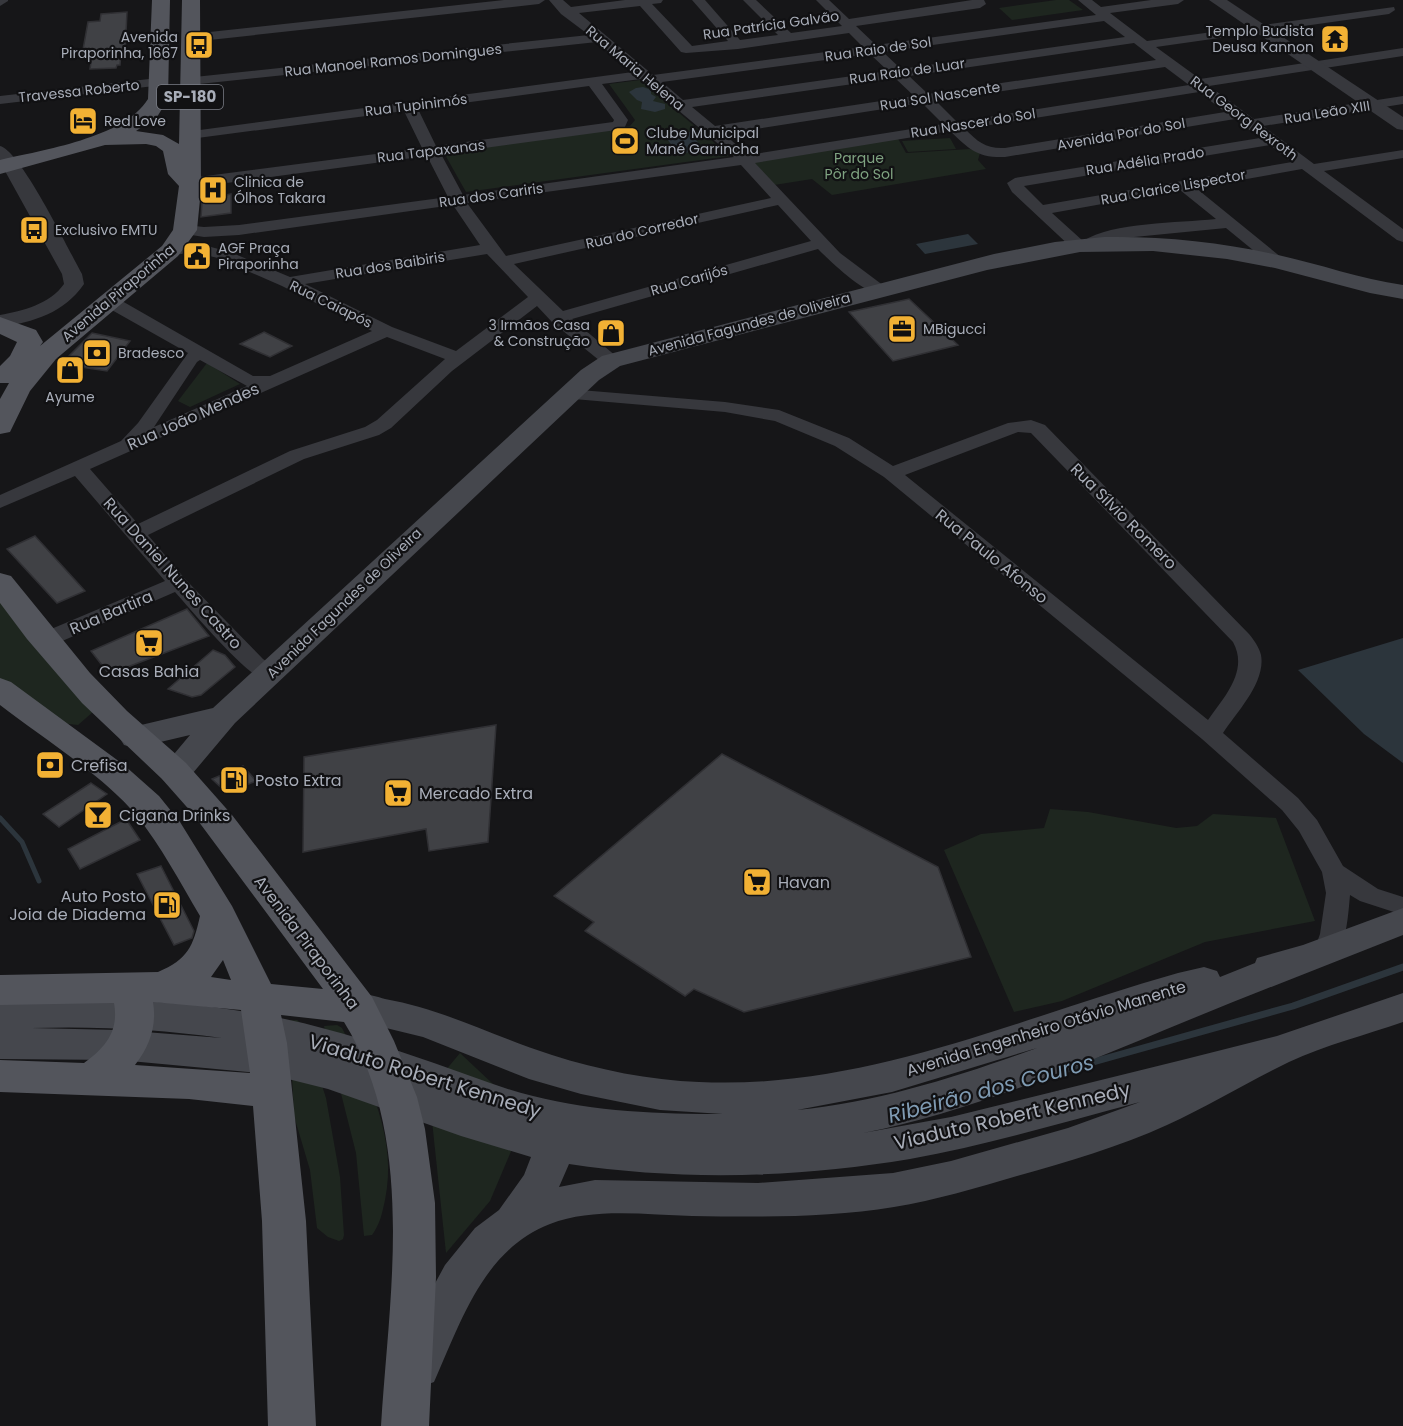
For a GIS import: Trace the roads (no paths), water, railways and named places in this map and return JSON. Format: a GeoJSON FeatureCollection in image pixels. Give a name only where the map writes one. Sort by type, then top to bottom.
{"type":"FeatureCollection","features":[{"type":"Feature","properties":{"kind":"main road"},"geometry":{"type":"LineString","coordinates":[[161,5],[189,0]]}},
{"type":"Feature","properties":{"kind":"main road","name":"Avenida Piraporinha"},"geometry":{"type":"LineString","coordinates":[[0,426],[18,389],[47,354],[170,251],[185,230],[190,183],[189,0]]}},
{"type":"Feature","properties":{"kind":"main road","name":"SP-180"},"geometry":{"type":"LineString","coordinates":[[4,161],[82,145],[129,128],[149,116],[157,104],[161,5]]}},
{"type":"Feature","properties":{"kind":"main road"},"geometry":{"type":"LineString","coordinates":[[82,145],[132,138],[163,142],[174,151],[177,171],[190,183]]}},
{"type":"Feature","properties":{"kind":"main road","name":"Avenida Fagundes de Oliveira"},"geometry":{"type":"LineString","coordinates":[[175,772],[224,716],[399,550],[568,394],[598,368],[611,361],[982,264],[1083,245],[1181,246],[1276,261],[1341,279],[1403,292]]}},
{"type":"Feature","properties":{"kind":"main road"},"geometry":{"type":"LineString","coordinates":[[0,323],[27,335],[30,342],[21,359],[0,382]]}},
{"type":"Feature","properties":{"kind":"main road","name":"Avenida Piraporinha"},"geometry":{"type":"LineString","coordinates":[[0,582],[73,675],[135,737],[175,772],[229,838],[358,1008],[385,1059],[405,1130],[412,1181],[412,1286],[405,1416]]}},
{"type":"Feature","properties":{"kind":"main road"},"geometry":{"type":"LineString","coordinates":[[0,689],[112,773],[147,805],[167,831],[219,916],[243,962],[258,998],[267,1043],[284,1221],[292,1426]]}},
{"type":"Feature","properties":{"kind":"main road","name":"Avenida Fagundes de Oliveira"},"geometry":{"type":"LineString","coordinates":[[135,737],[224,716]]}},
{"type":"Feature","properties":{"kind":"main road"},"geometry":{"type":"LineString","coordinates":[[144,987],[189,974],[202,964],[213,944],[219,916]]}},
{"type":"Feature","properties":{"kind":"main road","name":"Avenida Engenheiro Otávio Manente"},"geometry":{"type":"LineString","coordinates":[[358,1008],[411,1019],[565,1074],[634,1090],[697,1098],[732,1099],[811,1094],[1006,1044],[1168,989],[1291,963],[1403,921]]}},
{"type":"Feature","properties":{"kind":"main road","name":"Viaduto Robert Kennedy"},"geometry":{"type":"LineString","coordinates":[[0,1015],[128,1013],[182,1018],[270,1031],[330,1045],[536,1113],[675,1130],[758,1128],[830,1122],[907,1107],[1014,1072],[1291,963]]}},
{"type":"Feature","properties":{"kind":"main road"},"geometry":{"type":"LineString","coordinates":[[94,1077],[110,1067],[120,1056],[135,1029],[136,1010],[144,987]]}},
{"type":"Feature","properties":{"kind":"main road"},"geometry":{"type":"LineString","coordinates":[[0,990],[144,987],[358,1008]]}},
{"type":"Feature","properties":{"kind":"main road"},"geometry":{"type":"LineString","coordinates":[[510,1224],[545,1207],[595,1197],[758,1200],[893,1190],[951,1178],[1071,1144],[1153,1114],[1279,1050],[1403,1007]]}},
{"type":"Feature","properties":{"kind":"main road","name":"Viaduto Robert Kennedy"},"geometry":{"type":"LineString","coordinates":[[0,1044],[112,1044],[262,1058],[323,1072],[493,1130],[533,1141],[565,1148],[674,1160],[757,1158],[910,1142],[1125,1091],[1279,1050]]}},
{"type":"Feature","properties":{"kind":"main road"},"geometry":{"type":"LineString","coordinates":[[405,1416],[419,1364],[435,1325],[460,1278],[490,1241],[510,1224],[538,1190],[548,1172],[554,1143],[553,1117],[549,1103],[540,1086],[513,1056]]}},
{"type":"Feature","properties":{"kind":"main road"},"geometry":{"type":"LineString","coordinates":[[0,1076],[94,1077],[230,1087],[272,1094]]}},
{"type":"Feature","properties":{"kind":"main road"},"geometry":{"type":"LineString","coordinates":[[629,1197],[611,1185],[597,1170],[591,1156],[592,1134],[597,1114],[609,1102],[634,1090]]}},
{"type":"Feature","properties":{"kind":"street"},"geometry":{"type":"LineString","coordinates":[[190,38],[539,0]]}},
{"type":"Feature","properties":{"kind":"street","name":"Rua Maria Helena"},"geometry":{"type":"LineString","coordinates":[[555,0],[597,38],[744,159],[821,243],[879,290]]}},
{"type":"Feature","properties":{"kind":"street"},"geometry":{"type":"LineString","coordinates":[[566,11],[658,0]]}},
{"type":"Feature","properties":{"kind":"street"},"geometry":{"type":"LineString","coordinates":[[698,0],[738,45]]}},
{"type":"Feature","properties":{"kind":"street"},"geometry":{"type":"LineString","coordinates":[[749,0],[789,38]]}},
{"type":"Feature","properties":{"kind":"street"},"geometry":{"type":"LineString","coordinates":[[827,0],[849,26],[954,126]]}},
{"type":"Feature","properties":{"kind":"street","name":"Rua Patrícia Galvão"},"geometry":{"type":"LineString","coordinates":[[643,2],[688,50],[789,38],[980,4],[978,0]]}},
{"type":"Feature","properties":{"kind":"street","name":"Rua Georg Rexroth"},"geometry":{"type":"LineString","coordinates":[[1084,0],[1403,237]]}},
{"type":"Feature","properties":{"kind":"street","name":"Rua Raio de Sol"},"geometry":{"type":"LineString","coordinates":[[645,78],[873,49],[1103,14],[1178,0]]}},
{"type":"Feature","properties":{"kind":"street"},"geometry":{"type":"LineString","coordinates":[[1217,0],[1403,124]]}},
{"type":"Feature","properties":{"kind":"street"},"geometry":{"type":"LineString","coordinates":[[1372,0],[1403,18]]}},
{"type":"Feature","properties":{"kind":"street","name":"Rua Raio de Luar"},"geometry":{"type":"LineString","coordinates":[[679,105],[899,72],[1260,29],[1389,10]]}},
{"type":"Feature","properties":{"kind":"street","name":"Rua Manoel Ramos Domingues"},"geometry":{"type":"LineString","coordinates":[[190,81],[597,38]]}},
{"type":"Feature","properties":{"kind":"street","name":"Rua Nascer do Sol"},"geometry":{"type":"LineString","coordinates":[[744,159],[1403,52]]}},
{"type":"Feature","properties":{"kind":"street","name":"Rua Sol Nascente"},"geometry":{"type":"LineString","coordinates":[[712,131],[1168,62]]}},
{"type":"Feature","properties":{"kind":"street","name":"Rua Tupinimós"},"geometry":{"type":"LineString","coordinates":[[190,135],[593,82],[645,78]]}},
{"type":"Feature","properties":{"kind":"street","name":"Travessa Roberto"},"geometry":{"type":"LineString","coordinates":[[0,100],[158,82]]}},
{"type":"Feature","properties":{"kind":"street","name":"Rua Tapaxanas"},"geometry":{"type":"LineString","coordinates":[[190,183],[620,126],[621,120],[593,82]]}},
{"type":"Feature","properties":{"kind":"street","name":"Rua Leão XIII"},"geometry":{"type":"LineString","coordinates":[[1252,124],[1403,100]]}},
{"type":"Feature","properties":{"kind":"street"},"geometry":{"type":"LineString","coordinates":[[409,106],[457,200],[503,262],[558,318],[611,361]]}},
{"type":"Feature","properties":{"kind":"street","name":"Avenida Por do Sol"},"geometry":{"type":"LineString","coordinates":[[954,126],[981,150],[1004,152],[1238,114]]}},
{"type":"Feature","properties":{"kind":"street","name":"Rua Adélia Prado"},"geometry":{"type":"LineString","coordinates":[[1040,210],[1017,189],[1015,183],[1017,181],[1273,140]]}},
{"type":"Feature","properties":{"kind":"street","name":"Rua Clarice Lispector"},"geometry":{"type":"LineString","coordinates":[[1040,210],[1183,185],[1403,154]]}},
{"type":"Feature","properties":{"kind":"street","name":"Rua dos Cariris"},"geometry":{"type":"LineString","coordinates":[[185,230],[204,232],[238,230],[744,159]]}},
{"type":"Feature","properties":{"kind":"street"},"geometry":{"type":"LineString","coordinates":[[0,323],[41,310],[64,295],[74,284],[72,274],[4,161]]}},
{"type":"Feature","properties":{"kind":"street"},"geometry":{"type":"LineString","coordinates":[[1183,185],[1276,261]]}},
{"type":"Feature","properties":{"kind":"street","name":"Rua do Corredor"},"geometry":{"type":"LineString","coordinates":[[503,262],[781,200]]}},
{"type":"Feature","properties":{"kind":"street"},"geometry":{"type":"LineString","coordinates":[[1040,210],[1083,245],[1102,236],[1114,234],[1228,223]]}},
{"type":"Feature","properties":{"kind":"street"},"geometry":{"type":"LineString","coordinates":[[1376,217],[1394,214]]}},
{"type":"Feature","properties":{"kind":"street","name":"Rua dos Cariris"},"geometry":{"type":"LineString","coordinates":[[224,255],[214,242],[238,230]]}},
{"type":"Feature","properties":{"kind":"street","name":"Rua Carijós"},"geometry":{"type":"LineString","coordinates":[[558,318],[821,243]]}},
{"type":"Feature","properties":{"kind":"street","name":"Rua Caiapós"},"geometry":{"type":"LineString","coordinates":[[170,251],[192,247],[224,255],[288,282],[386,331],[458,358]]}},
{"type":"Feature","properties":{"kind":"street","name":"Rua dos Baibiris"},"geometry":{"type":"LineString","coordinates":[[288,282],[492,248]]}},
{"type":"Feature","properties":{"kind":"street"},"geometry":{"type":"LineString","coordinates":[[134,534],[297,455],[372,431],[384,424],[458,358],[538,297]]}},
{"type":"Feature","properties":{"kind":"street"},"geometry":{"type":"LineString","coordinates":[[109,301],[203,353],[248,386]]}},
{"type":"Feature","properties":{"kind":"street","name":"Rua João Mendes"},"geometry":{"type":"LineString","coordinates":[[0,502],[186,420],[248,386],[271,381],[386,331]]}},
{"type":"Feature","properties":{"kind":"street"},"geometry":{"type":"LineString","coordinates":[[123,447],[135,437],[155,413],[191,358],[203,353]]}},
{"type":"Feature","properties":{"kind":"street","name":"Rua Paulo Afonso"},"geometry":{"type":"LineString","coordinates":[[568,394],[725,407],[779,416],[842,442],[891,473],[1210,734],[1290,804],[1308,826],[1334,872],[1338,892],[1336,916],[1327,951]]}},
{"type":"Feature","properties":{"kind":"street"},"geometry":{"type":"LineString","coordinates":[[155,413],[186,420]]}},
{"type":"Feature","properties":{"kind":"street","name":"Rua Sílvio Romero"},"geometry":{"type":"LineString","coordinates":[[891,473],[1015,427],[1031,426],[1038,429],[1230,624],[1244,641],[1250,656],[1250,667],[1245,681],[1210,734]]}},
{"type":"Feature","properties":{"kind":"street","name":"Rua Daniel Nunes Castro"},"geometry":{"type":"LineString","coordinates":[[79,468],[178,583],[255,664],[270,674]]}},
{"type":"Feature","properties":{"kind":"street","name":"Rua Bartira"},"geometry":{"type":"LineString","coordinates":[[45,640],[178,583]]}},
{"type":"Feature","properties":{"kind":"street","name":"Rua Paulo Afonso"},"geometry":{"type":"LineString","coordinates":[[1334,872],[1369,895],[1403,906]]}},
{"type":"Feature","properties":{"kind":"waterway","name":"Ribeirão dos Couros"},"geometry":{"type":"LineString","coordinates":[[0,818],[22,842],[39,881]]}},
{"type":"Feature","properties":{"kind":"waterway","name":"Ribeirão dos Couros"},"geometry":{"type":"LineString","coordinates":[[1061,1071],[1293,1006],[1403,967]]}},
{"type":"Feature","properties":{"kind":"place","name":"Templo Budista Deusa Kannon"},"geometry":{"type":"Point","coordinates":[1335,39]}},
{"type":"Feature","properties":{"kind":"place","name":"Avenida Piraporinha, 1667"},"geometry":{"type":"Point","coordinates":[199,45]}},
{"type":"Feature","properties":{"kind":"place","name":"Red Love"},"geometry":{"type":"Point","coordinates":[83,121]}},
{"type":"Feature","properties":{"kind":"place","name":"Clube Municipal Mané Garrincha"},"geometry":{"type":"Point","coordinates":[625,141]}},
{"type":"Feature","properties":{"kind":"place","name":"Clinica de Ólhos Takara"},"geometry":{"type":"Point","coordinates":[213,190]}},
{"type":"Feature","properties":{"kind":"place","name":"Exclusivo EMTU"},"geometry":{"type":"Point","coordinates":[34,230]}},
{"type":"Feature","properties":{"kind":"place","name":"AGF Praça Piraporinha"},"geometry":{"type":"Point","coordinates":[197,256]}},
{"type":"Feature","properties":{"kind":"place","name":"MBigucci"},"geometry":{"type":"Point","coordinates":[902,329]}},
{"type":"Feature","properties":{"kind":"place","name":"3 Irmãos Casa & Construção"},"geometry":{"type":"Point","coordinates":[611,333]}},
{"type":"Feature","properties":{"kind":"place","name":"Bradesco"},"geometry":{"type":"Point","coordinates":[97,353]}},
{"type":"Feature","properties":{"kind":"place","name":"Ayume"},"geometry":{"type":"Point","coordinates":[70,370]}},
{"type":"Feature","properties":{"kind":"place","name":"Casas Bahia"},"geometry":{"type":"Point","coordinates":[149,643]}},
{"type":"Feature","properties":{"kind":"place","name":"Crefisa"},"geometry":{"type":"Point","coordinates":[50,765]}},
{"type":"Feature","properties":{"kind":"place","name":"Posto Extra"},"geometry":{"type":"Point","coordinates":[234,780]}},
{"type":"Feature","properties":{"kind":"place","name":"Mercado Extra"},"geometry":{"type":"Point","coordinates":[398,793]}},
{"type":"Feature","properties":{"kind":"place","name":"Cigana Drinks"},"geometry":{"type":"Point","coordinates":[98,815]}},
{"type":"Feature","properties":{"kind":"place","name":"Havan"},"geometry":{"type":"Point","coordinates":[757,882]}},
{"type":"Feature","properties":{"kind":"place","name":"Auto Posto Joia de Diadema"},"geometry":{"type":"Point","coordinates":[167,905]}},
{"type":"Feature","properties":{"kind":"park label","name":"Parque Pôr do Sol"},"geometry":{"type":"Point","coordinates":[859,166]}}]}
